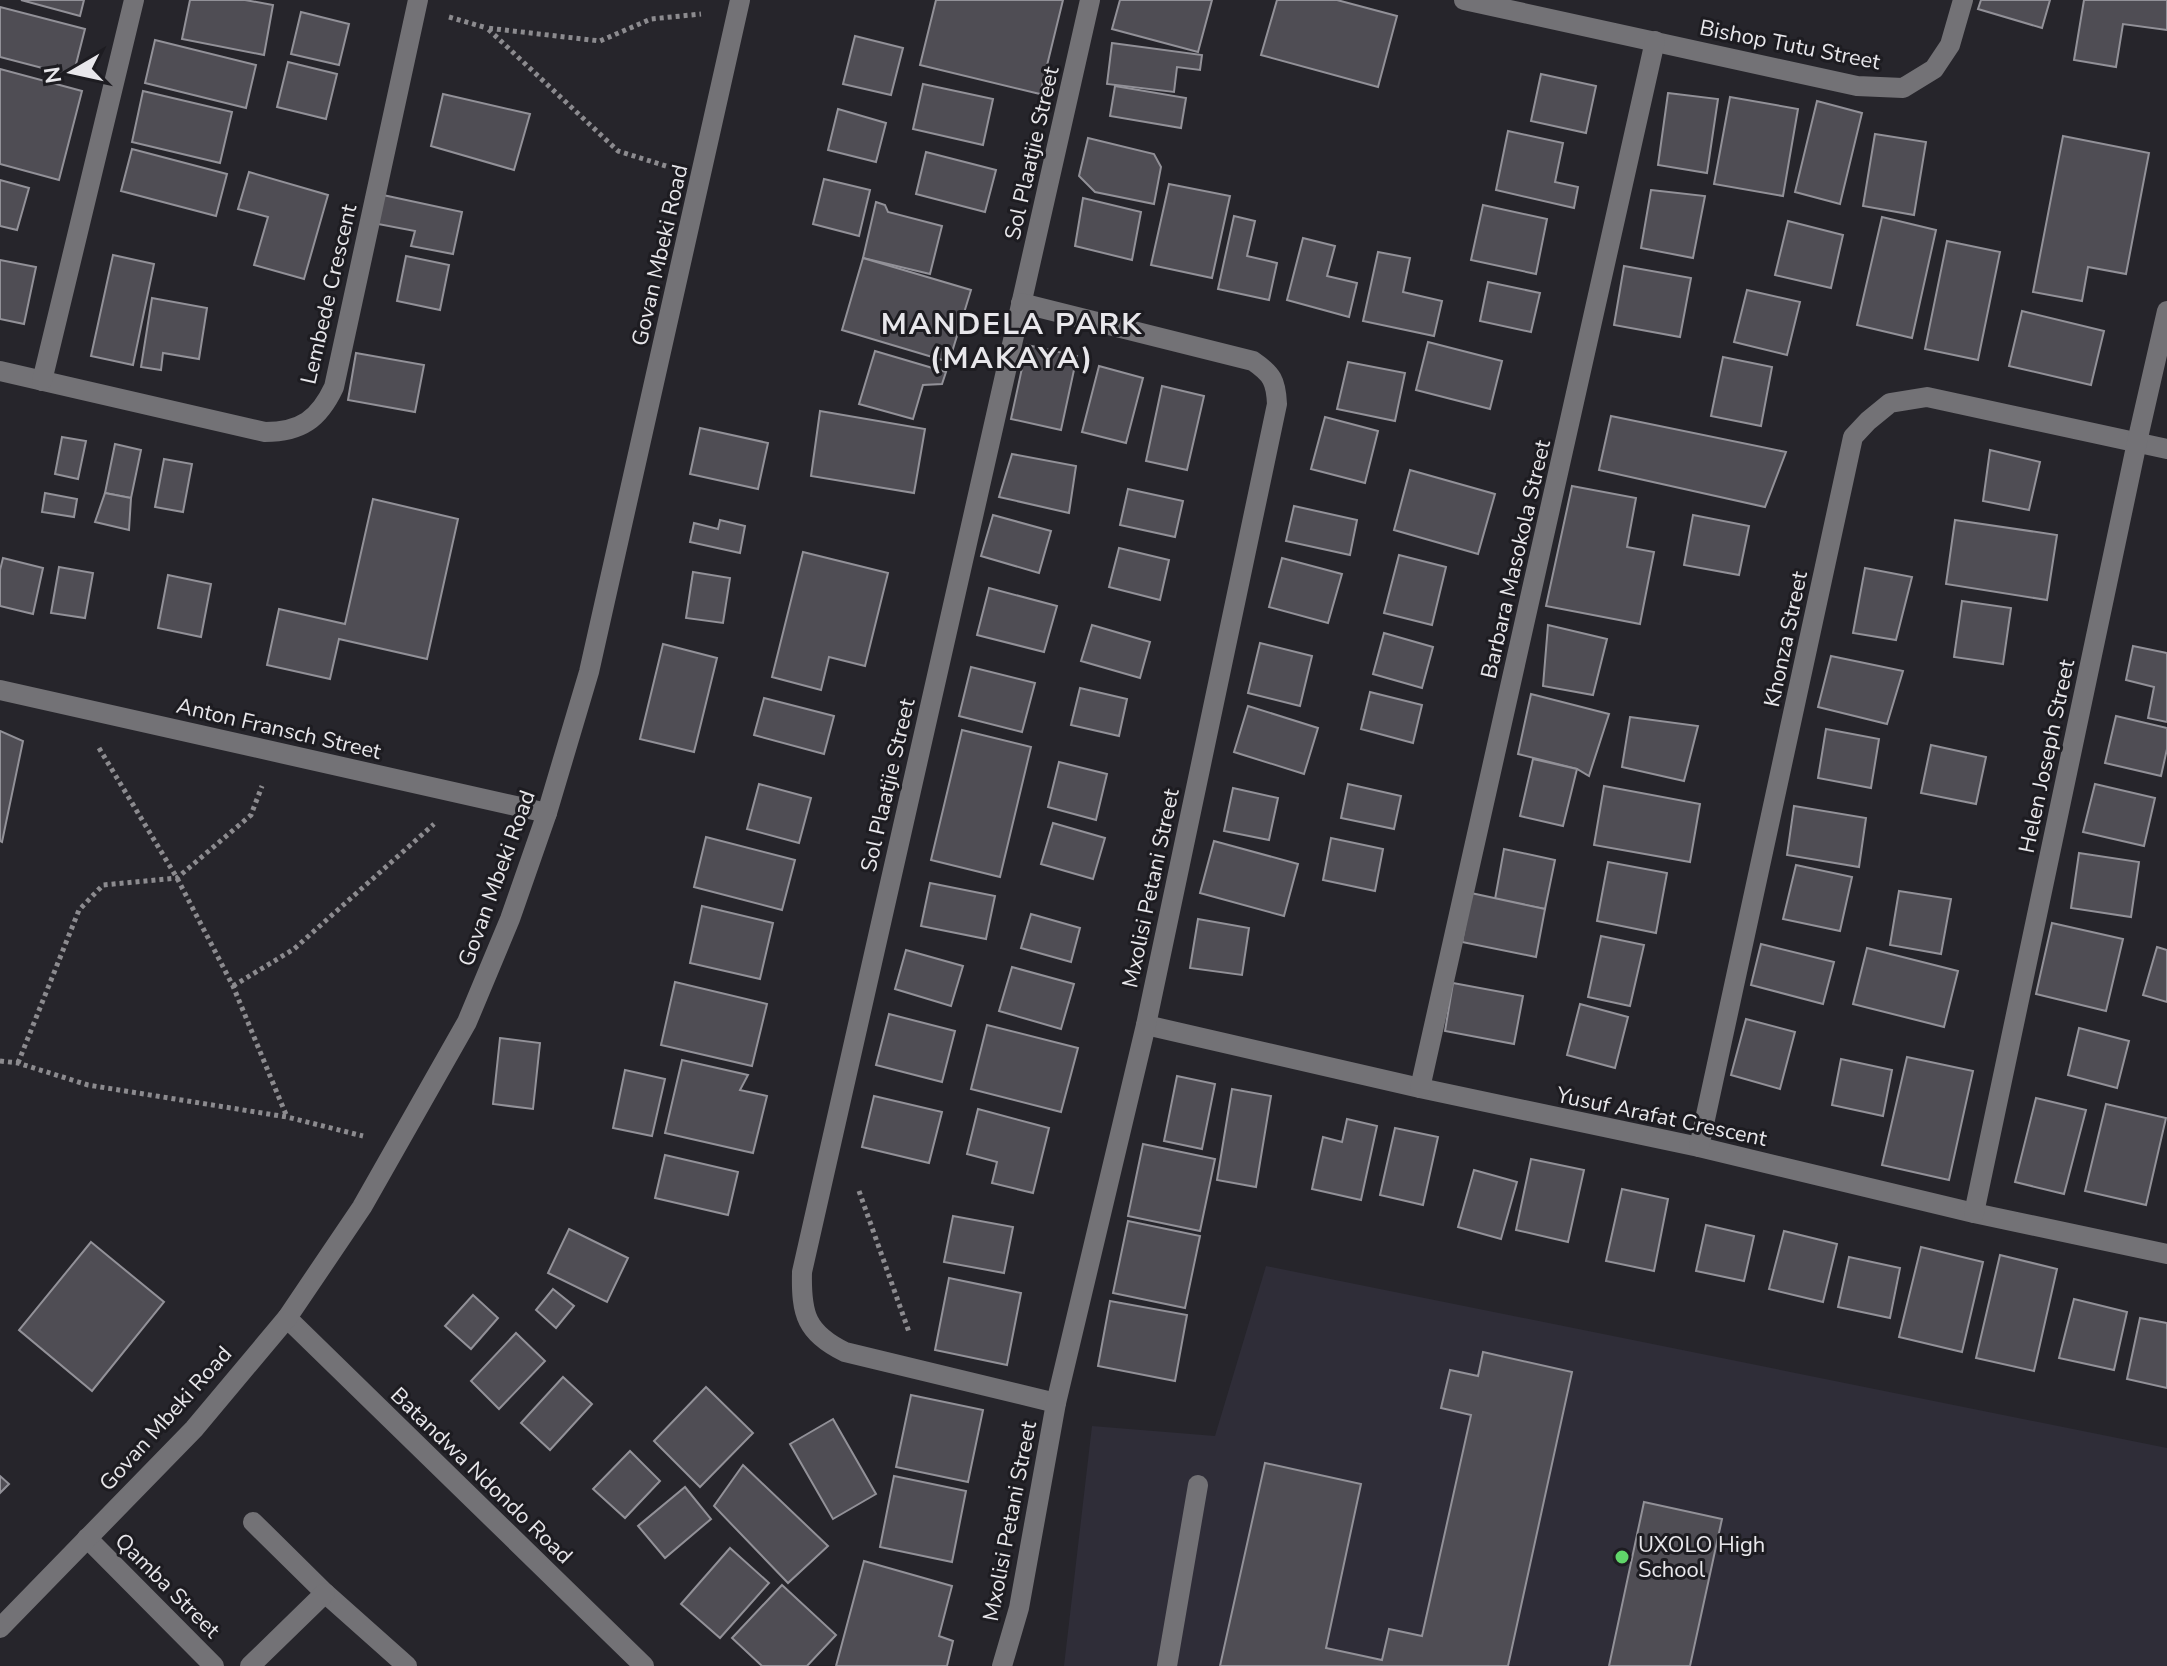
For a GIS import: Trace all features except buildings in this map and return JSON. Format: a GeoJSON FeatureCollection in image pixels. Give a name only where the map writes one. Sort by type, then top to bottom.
{"type":"FeatureCollection","features":[{"type":"Feature","properties":{"kind":"street"},"geometry":{"type":"LineString","coordinates":[[42,381],[134,0]]}},
{"type":"Feature","properties":{"kind":"street","name":"Lembede Crescent"},"geometry":{"type":"LineString","coordinates":[[0,371],[265,432],[300,427],[315,417],[327,403],[334,387],[418,0]]}},
{"type":"Feature","properties":{"kind":"street","name":"Sol Plaatjie Street"},"geometry":{"type":"LineString","coordinates":[[1056,1403],[845,1352],[825,1342],[808,1322],[801,1299],[802,1272],[1090,0]]}},
{"type":"Feature","properties":{"kind":"street","name":"Bishop Tutu Street"},"geometry":{"type":"LineString","coordinates":[[1464,0],[1857,86],[1903,88],[1934,69],[1950,45],[1963,0]]}},
{"type":"Feature","properties":{"kind":"street","name":"Govan Mbeki Road"},"geometry":{"type":"LineString","coordinates":[[0,1628],[194,1429],[287,1318],[362,1207],[467,1022],[510,919],[547,813],[589,672],[739,5]]}},
{"type":"Feature","properties":{"kind":"street","name":"Barbara Masokola Street"},"geometry":{"type":"LineString","coordinates":[[1420,1088],[1655,41]]}},
{"type":"Feature","properties":{"kind":"street","name":"Mxolisi Petani Street"},"geometry":{"type":"LineString","coordinates":[[1002,1666],[1019,1608],[1056,1403],[1146,1025],[1277,404],[1276,387],[1268,372],[1253,361],[1021,303]]}},
{"type":"Feature","properties":{"kind":"street","name":"Helen Joseph Street"},"geometry":{"type":"LineString","coordinates":[[1974,1213],[2167,311]]}},
{"type":"Feature","properties":{"kind":"street","name":"Khonza Street"},"geometry":{"type":"LineString","coordinates":[[1699,1147],[1853,437],[1890,403],[1927,397],[2167,449]]}},
{"type":"Feature","properties":{"kind":"street","name":"Anton Fransch Street"},"geometry":{"type":"LineString","coordinates":[[0,690],[547,813]]}},
{"type":"Feature","properties":{"kind":"street","name":"Yusuf Arafat Crescent"},"geometry":{"type":"LineString","coordinates":[[1146,1025],[2167,1254]]}},
{"type":"Feature","properties":{"kind":"street","name":"Batandwa Ndondo Road"},"geometry":{"type":"LineString","coordinates":[[287,1318],[644,1666]]}},
{"type":"Feature","properties":{"kind":"street"},"geometry":{"type":"LineString","coordinates":[[1167,1666],[1198,1485]]}},
{"type":"Feature","properties":{"kind":"street"},"geometry":{"type":"LineString","coordinates":[[253,1522],[325,1593],[407,1666]]}},
{"type":"Feature","properties":{"kind":"street","name":"Qamba Street"},"geometry":{"type":"LineString","coordinates":[[87,1538],[214,1666]]}},
{"type":"Feature","properties":{"kind":"street"},"geometry":{"type":"LineString","coordinates":[[250,1666],[325,1593]]}},
{"type":"Feature","properties":{"kind":"path"},"geometry":{"type":"LineString","coordinates":[[701,176],[618,151],[487,28],[600,41],[651,19],[739,5]]}},
{"type":"Feature","properties":{"kind":"path"},"geometry":{"type":"LineString","coordinates":[[74,707],[177,878],[233,986],[287,1117]]}},
{"type":"Feature","properties":{"kind":"path"},"geometry":{"type":"LineString","coordinates":[[233,986],[294,949],[466,795]]}},
{"type":"Feature","properties":{"kind":"path"},"geometry":{"type":"LineString","coordinates":[[18,1063],[79,910],[103,885],[177,878],[251,815]]}},
{"type":"Feature","properties":{"kind":"path"},"geometry":{"type":"LineString","coordinates":[[0,1061],[18,1063],[88,1085],[287,1117],[396,1144]]}},
{"type":"Feature","properties":{"kind":"path"},"geometry":{"type":"LineString","coordinates":[[856,1183],[923,1371]]}},
{"type":"Feature","properties":{"kind":"shaded area","name":"UXOLO High School"},"geometry":{"type":"Polygon","coordinates":[[[1266,1266],[2167,1448],[2167,1666],[1064,1666],[1092,1426],[1215,1436],[1266,1266]]]}},
{"type":"Feature","properties":{"kind":"place","name":"UXOLO High School"},"geometry":{"type":"Point","coordinates":[1622,1557]}},
{"type":"Feature","properties":{"kind":"district","name":"MANDELA PARK (MAKAYA)"},"geometry":{"type":"Point","coordinates":[1012,341]}}]}
